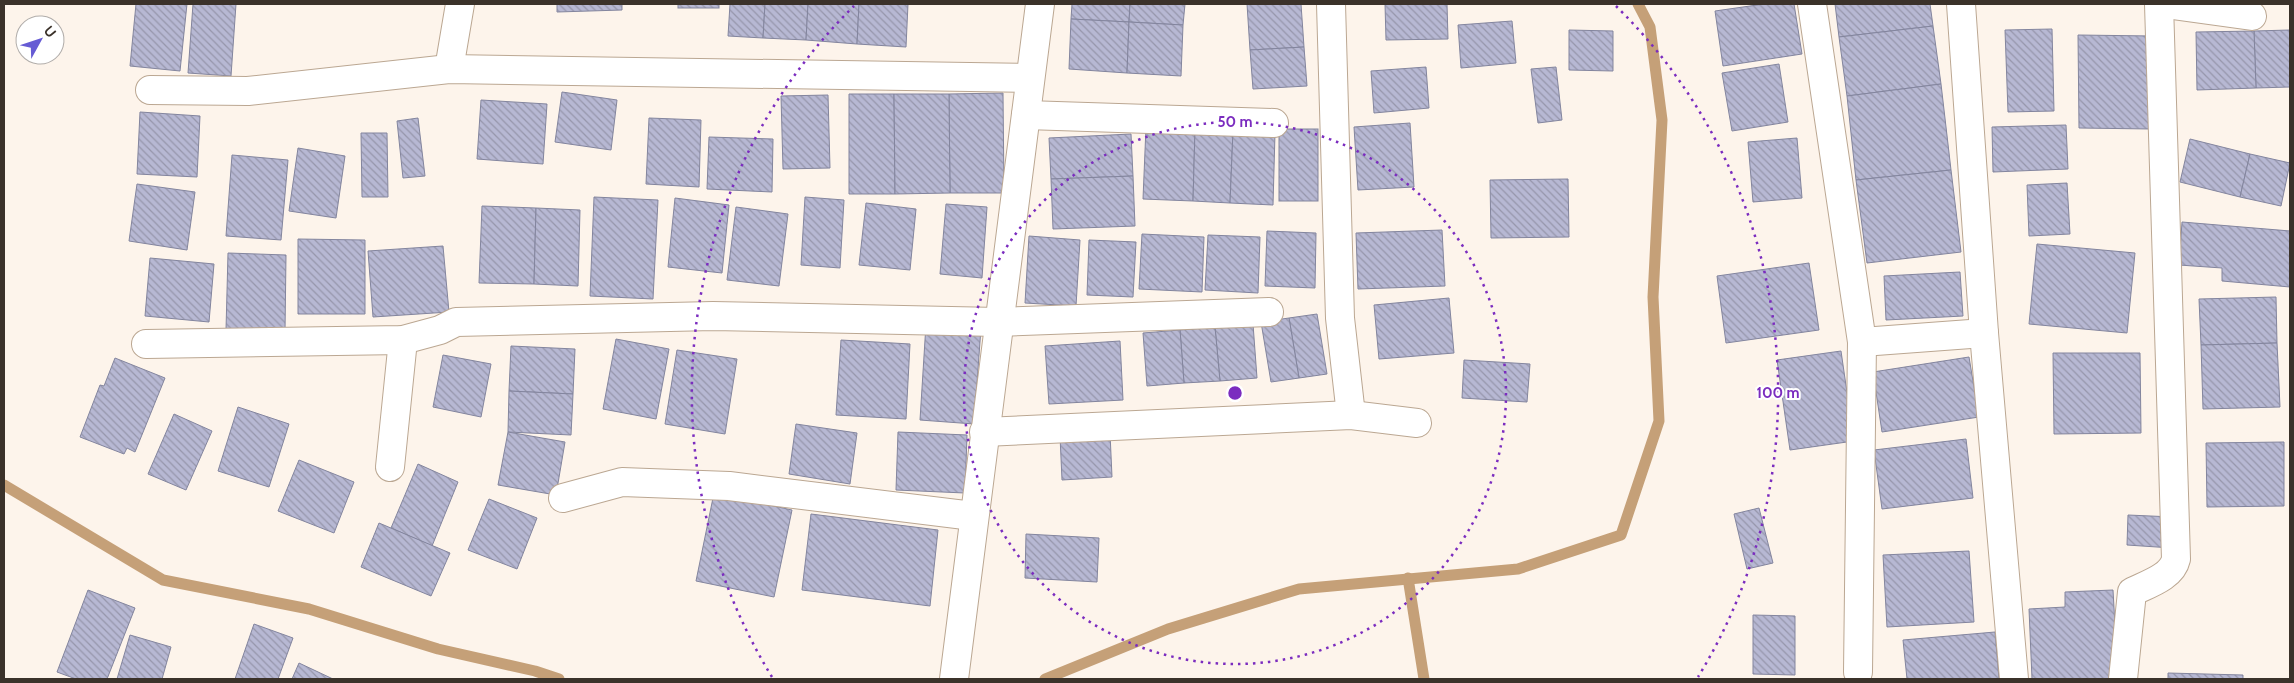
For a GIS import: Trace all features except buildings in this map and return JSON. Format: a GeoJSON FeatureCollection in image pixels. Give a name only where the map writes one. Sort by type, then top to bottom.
{"type":"FeatureCollection","features":[{"type":"Feature","properties":{"kind":"street"},"geometry":{"type":"LineString","coordinates":[[449,69],[460,4]]}},
{"type":"Feature","properties":{"kind":"street"},"geometry":{"type":"LineString","coordinates":[[954,679],[973,516],[1040,4]]}},
{"type":"Feature","properties":{"kind":"street"},"geometry":{"type":"LineString","coordinates":[[1330,4],[1340,318],[1351,415]]}},
{"type":"Feature","properties":{"kind":"street"},"geometry":{"type":"LineString","coordinates":[[1812,4],[1862,342],[1858,672]]}},
{"type":"Feature","properties":{"kind":"street"},"geometry":{"type":"LineString","coordinates":[[1961,4],[1984,333],[2014,679]]}},
{"type":"Feature","properties":{"kind":"street"},"geometry":{"type":"LineString","coordinates":[[2123,679],[2132,592],[2169,573],[2174,567],[2176,559],[2159,4]]}},
{"type":"Feature","properties":{"kind":"street"},"geometry":{"type":"LineString","coordinates":[[2165,4],[2252,16]]}},
{"type":"Feature","properties":{"kind":"street"},"geometry":{"type":"LineString","coordinates":[[150,90],[248,91],[449,69],[1029,78]]}},
{"type":"Feature","properties":{"kind":"street"},"geometry":{"type":"LineString","coordinates":[[1026,115],[1274,123]]}},
{"type":"Feature","properties":{"kind":"street"},"geometry":{"type":"LineString","coordinates":[[146,344],[403,340],[440,330],[456,322],[712,316],[998,322],[1269,312]]}},
{"type":"Feature","properties":{"kind":"street"},"geometry":{"type":"LineString","coordinates":[[1862,342],[1984,333]]}},
{"type":"Feature","properties":{"kind":"street"},"geometry":{"type":"LineString","coordinates":[[390,467],[403,340]]}},
{"type":"Feature","properties":{"kind":"street"},"geometry":{"type":"LineString","coordinates":[[984,432],[1351,415],[1416,424]]}},
{"type":"Feature","properties":{"kind":"street"},"geometry":{"type":"LineString","coordinates":[[563,498],[622,482],[729,486],[973,516]]}},
{"type":"Feature","properties":{"kind":"waterway"},"geometry":{"type":"LineString","coordinates":[[1045,679],[1168,629],[1299,589],[1518,569],[1621,535],[1659,421],[1653,297],[1662,120],[1650,27],[1638,4]]}},
{"type":"Feature","properties":{"kind":"waterway"},"geometry":{"type":"LineString","coordinates":[[4,485],[163,580],[309,609],[438,649],[535,671],[559,679]]}},
{"type":"Feature","properties":{"kind":"waterway"},"geometry":{"type":"LineString","coordinates":[[1408,578],[1424,679]]}}]}
